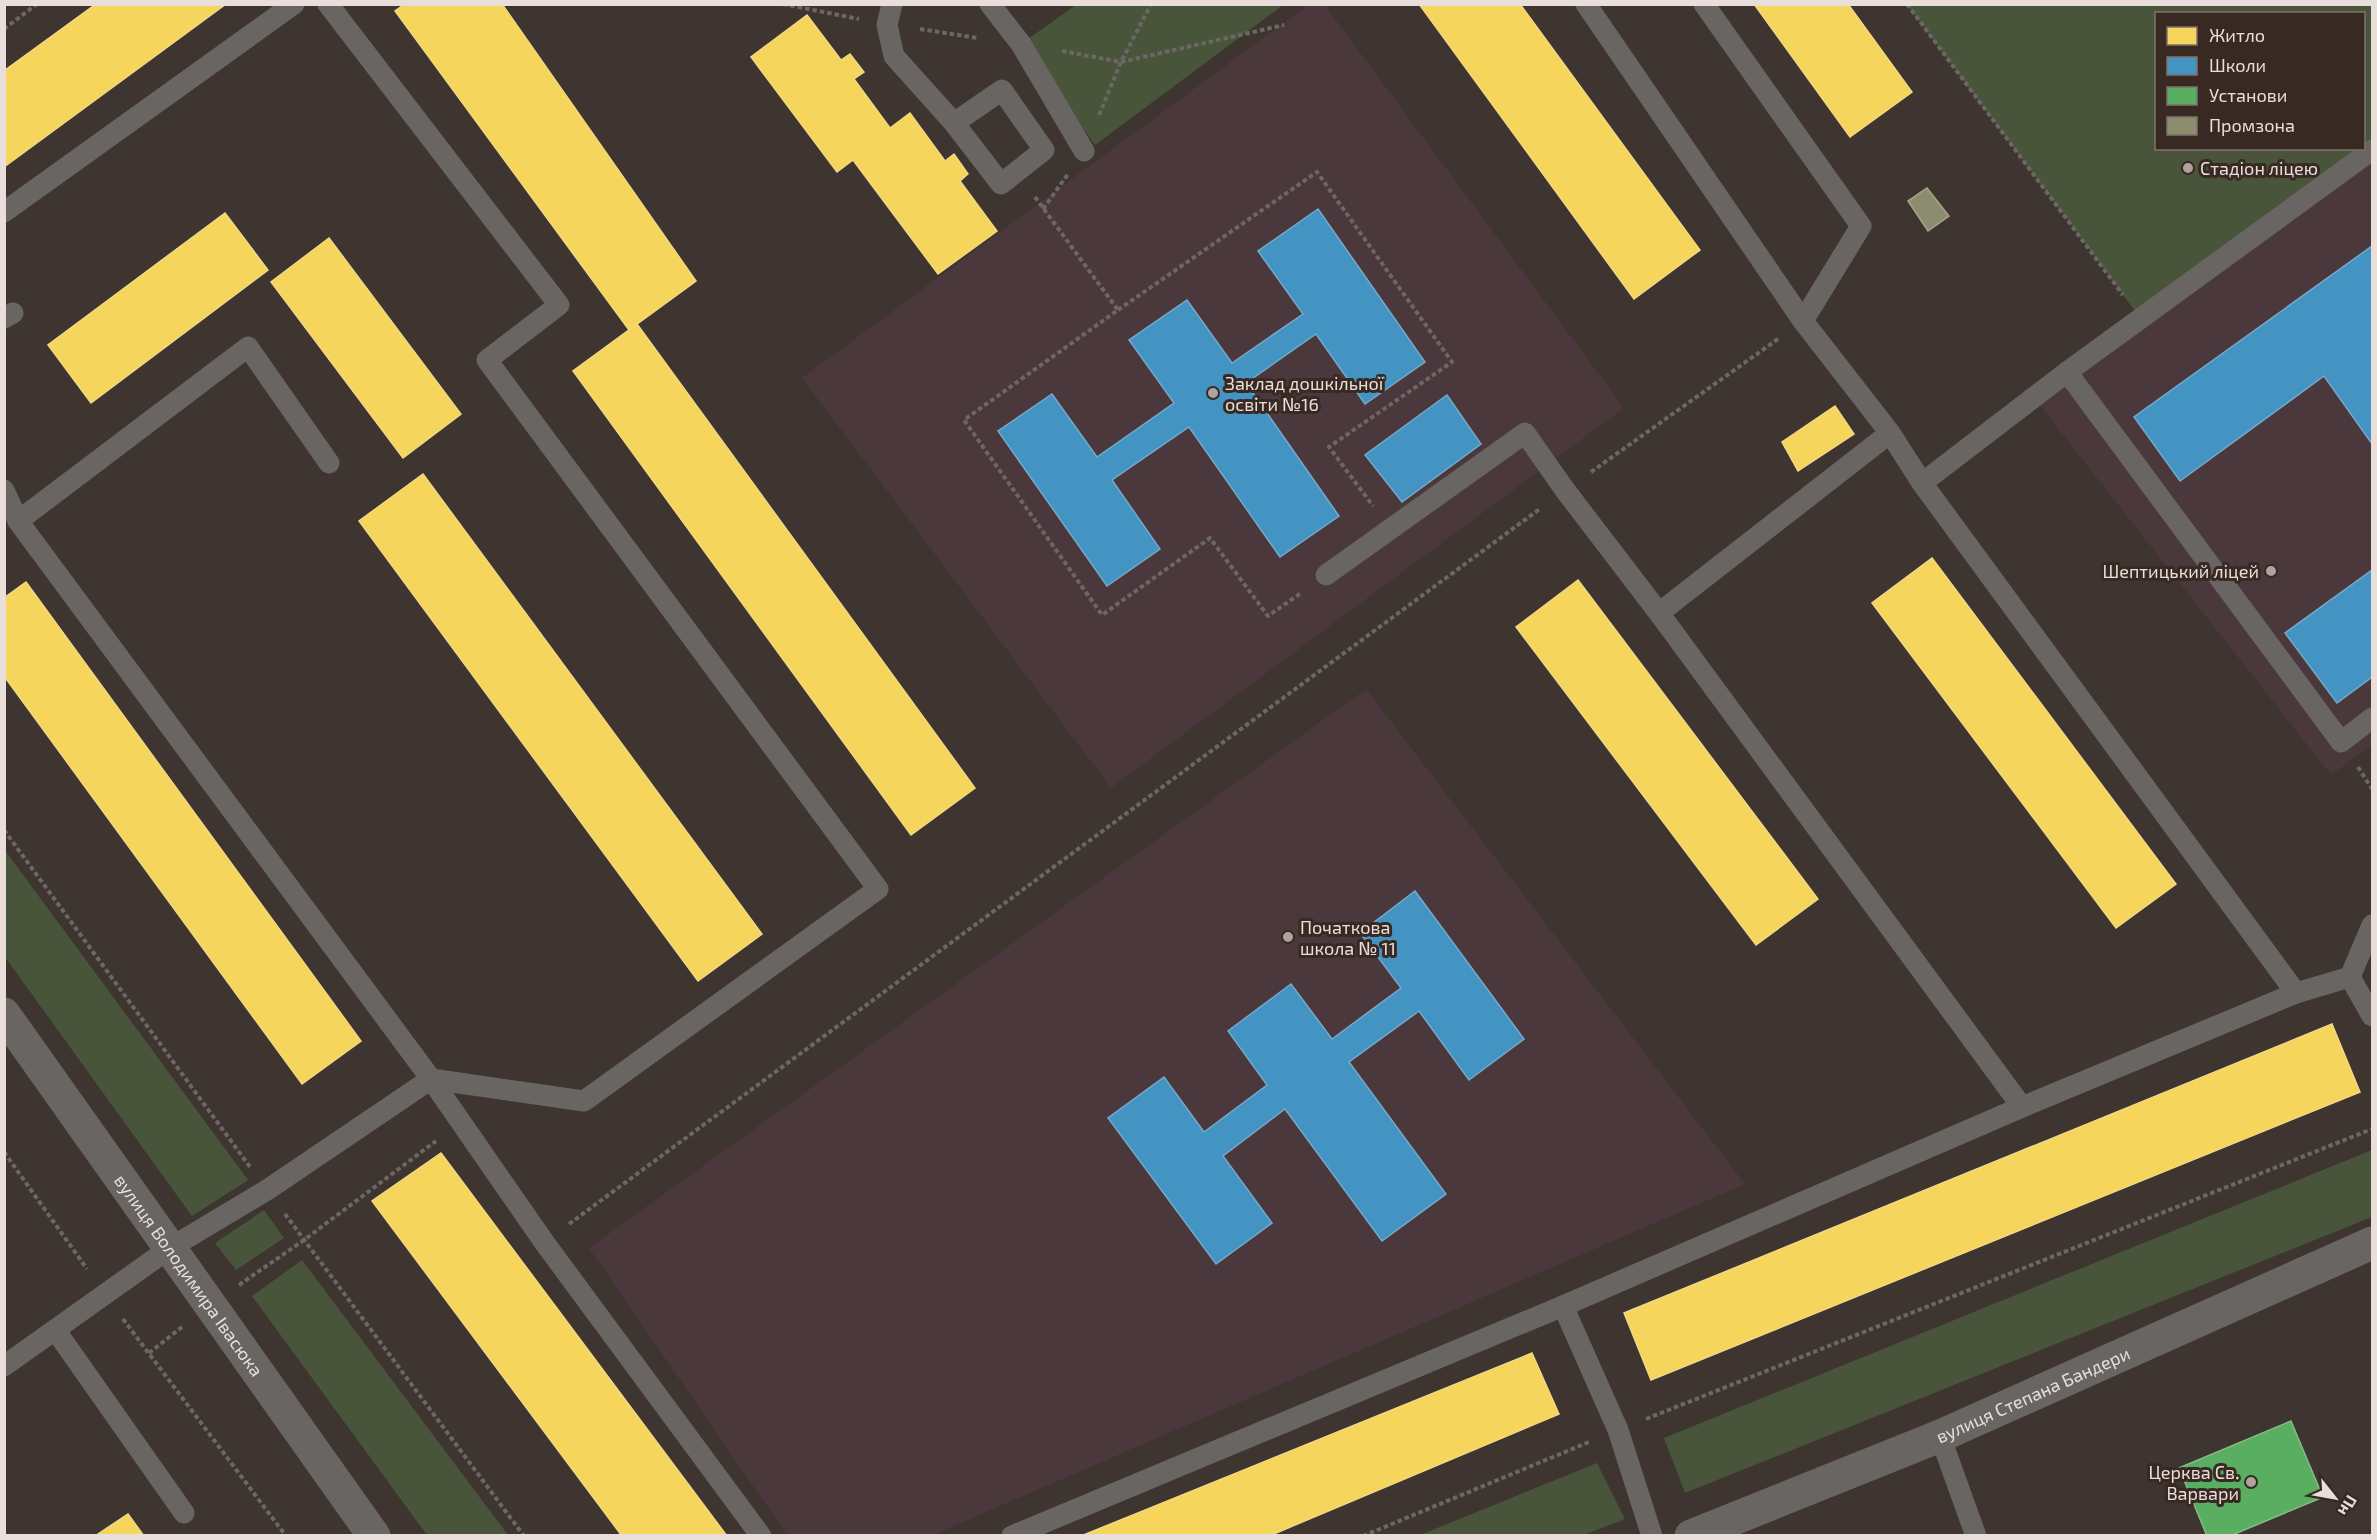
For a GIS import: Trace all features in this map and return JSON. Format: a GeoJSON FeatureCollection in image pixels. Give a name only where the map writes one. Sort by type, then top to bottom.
{"type":"FeatureCollection","features":[{"type":"Feature","properties":{"kind":"street","name":"вулиця Володимира Івасюка"},"geometry":{"type":"LineString","coordinates":[[4,1014],[374,1536]]}},
{"type":"Feature","properties":{"kind":"street","name":"вулиця Степана Бандери"},"geometry":{"type":"LineString","coordinates":[[1691,1536],[1940,1436],[2373,1243]]}},
{"type":"Feature","properties":{"kind":"lane"},"geometry":{"type":"LineString","coordinates":[[4,212],[294,4]]}},
{"type":"Feature","properties":{"kind":"lane"},"geometry":{"type":"LineString","coordinates":[[4,1366],[170,1248],[267,1190],[431,1079],[584,1101],[878,889],[487,360],[559,305],[328,4]]}},
{"type":"Feature","properties":{"kind":"lane"},"geometry":{"type":"LineString","coordinates":[[990,4],[1021,44],[1084,151]]}},
{"type":"Feature","properties":{"kind":"lane"},"geometry":{"type":"LineString","coordinates":[[1586,4],[1803,321],[1890,433],[1922,483],[2296,993]]}},
{"type":"Feature","properties":{"kind":"lane"},"geometry":{"type":"LineString","coordinates":[[1704,4],[1862,226],[1803,321]]}},
{"type":"Feature","properties":{"kind":"lane"},"geometry":{"type":"LineString","coordinates":[[890,14],[894,56],[954,123]]}},
{"type":"Feature","properties":{"kind":"lane"},"geometry":{"type":"LineString","coordinates":[[1922,483],[2067,372],[2373,150]]}},
{"type":"Feature","properties":{"kind":"lane"},"geometry":{"type":"LineString","coordinates":[[18,521],[248,347],[329,464]]}},
{"type":"Feature","properties":{"kind":"lane"},"geometry":{"type":"LineString","coordinates":[[2067,372],[2341,742],[2373,718]]}},
{"type":"Feature","properties":{"kind":"lane"},"geometry":{"type":"LineString","coordinates":[[1326,575],[1525,433],[1564,490],[1659,612],[2022,1107]]}},
{"type":"Feature","properties":{"kind":"lane"},"geometry":{"type":"LineString","coordinates":[[1659,612],[1890,433]]}},
{"type":"Feature","properties":{"kind":"lane"},"geometry":{"type":"LineString","coordinates":[[4,490],[18,521],[431,1079],[544,1242],[762,1536]]}},
{"type":"Feature","properties":{"kind":"lane"},"geometry":{"type":"LineString","coordinates":[[1012,1536],[1563,1306],[2022,1107],[2296,993],[2350,977],[2373,925]]}},
{"type":"Feature","properties":{"kind":"lane"},"geometry":{"type":"LineString","coordinates":[[2350,977],[2373,1016]]}},
{"type":"Feature","properties":{"kind":"lane"},"geometry":{"type":"LineString","coordinates":[[1563,1306],[1618,1430],[1652,1536]]}},
{"type":"Feature","properties":{"kind":"lane"},"geometry":{"type":"LineString","coordinates":[[56,1331],[184,1513]]}},
{"type":"Feature","properties":{"kind":"lane"},"geometry":{"type":"LineString","coordinates":[[1940,1436],[1976,1536]]}},
{"type":"Feature","properties":{"kind":"path"},"geometry":{"type":"LineString","coordinates":[[4,28],[37,4]]}},
{"type":"Feature","properties":{"kind":"path"},"geometry":{"type":"LineString","coordinates":[[783,4],[890,14],[1021,44],[1121,62],[1284,25]]}},
{"type":"Feature","properties":{"kind":"path"},"geometry":{"type":"LineString","coordinates":[[1118,310],[1043,208],[1084,151],[1121,62],[1151,4]]}},
{"type":"Feature","properties":{"kind":"path"},"geometry":{"type":"LineString","coordinates":[[1907,4],[2141,319]]}},
{"type":"Feature","properties":{"kind":"path"},"geometry":{"type":"LineString","coordinates":[[1326,575],[1268,616],[1210,538],[1102,615],[964,420],[1317,172],[1452,362],[1329,447],[1390,530]]}},
{"type":"Feature","properties":{"kind":"path"},"geometry":{"type":"LineString","coordinates":[[544,1242],[1564,490],[1803,321]]}},
{"type":"Feature","properties":{"kind":"path"},"geometry":{"type":"LineString","coordinates":[[149,1353],[461,1122]]}},
{"type":"Feature","properties":{"kind":"path"},"geometry":{"type":"LineString","coordinates":[[1363,1536],[1618,1430],[2373,1129]]}},
{"type":"Feature","properties":{"kind":"path"},"geometry":{"type":"LineString","coordinates":[[4,1152],[104,1294],[286,1536]]}},
{"type":"Feature","properties":{"kind":"shaded area","name":"Заклад дошкільної освіти №16"},"geometry":{"type":"Polygon","coordinates":[[[1324,4],[1624,408],[1111,788],[802,378],[1308,5],[1324,4]]]}},
{"type":"Feature","properties":{"kind":"shaded area","name":"Шептицький ліцей"},"geometry":{"type":"Polygon","coordinates":[[[2372,149],[2372,745],[2331,775],[2034,398],[2372,149]]]}},
{"type":"Feature","properties":{"kind":"shaded area","name":"Початкова школа № 11"},"geometry":{"type":"Polygon","coordinates":[[[1366,689],[1745,1184],[933,1535],[787,1535],[589,1248],[1366,689]]]}},
{"type":"Feature","properties":{"kind":"green space"},"geometry":{"type":"Polygon","coordinates":[[[1076,5],[1283,5],[1095,145],[1021,44],[1076,5]]]}},
{"type":"Feature","properties":{"kind":"green space","name":"Стадіон ліцею"},"geometry":{"type":"Polygon","coordinates":[[[1907,5],[2372,5],[2372,150],[2141,319],[1907,5]]]}},
{"type":"Feature","properties":{"kind":"green space"},"geometry":{"type":"Polygon","coordinates":[[[4,849],[248,1180],[192,1216],[5,957],[4,849]]]}},
{"type":"Feature","properties":{"kind":"green space"},"geometry":{"type":"Polygon","coordinates":[[[2372,1150],[2372,1217],[1685,1493],[1664,1438],[2372,1150]]]}},
{"type":"Feature","properties":{"kind":"green space"},"geometry":{"type":"Polygon","coordinates":[[[264,1210],[284,1238],[236,1270],[215,1243],[264,1210]]]}},
{"type":"Feature","properties":{"kind":"green space"},"geometry":{"type":"Polygon","coordinates":[[[302,1260],[508,1535],[427,1535],[252,1296],[302,1260]]]}},
{"type":"Feature","properties":{"kind":"green space"},"geometry":{"type":"Polygon","coordinates":[[[1597,1463],[1625,1519],[1584,1535],[1420,1535],[1597,1463]]]}},
{"type":"Feature","properties":{"kind":"building: Житло"},"geometry":{"type":"Polygon","coordinates":[[[96,4],[226,4],[4,167],[4,71],[96,4]]]}},
{"type":"Feature","properties":{"kind":"building: Житло"},"geometry":{"type":"Polygon","coordinates":[[[405,4],[502,4],[696,281],[629,330],[395,11],[405,4]]]}},
{"type":"Feature","properties":{"kind":"building: Житло"},"geometry":{"type":"Polygon","coordinates":[[[1419,4],[1520,4],[1700,250],[1634,299],[1419,4]]]}},
{"type":"Feature","properties":{"kind":"building: Житло"},"geometry":{"type":"Polygon","coordinates":[[[1754,4],[1848,4],[1912,92],[1850,137],[1754,4]]]}},
{"type":"Feature","properties":{"kind":"building: Житло"},"geometry":{"type":"Polygon","coordinates":[[[807,15],[841,60],[850,54],[864,72],[854,79],[890,128],[910,113],[945,161],[954,154],[968,174],[960,181],[997,231],[938,274],[853,160],[837,172],[751,57],[807,15]]]}},
{"type":"Feature","properties":{"kind":"building: Житло"},"geometry":{"type":"Polygon","coordinates":[[[225,213],[268,270],[91,403],[48,345],[225,213]]]}},
{"type":"Feature","properties":{"kind":"building: Житло"},"geometry":{"type":"Polygon","coordinates":[[[329,238],[461,414],[403,458],[271,282],[329,238]]]}},
{"type":"Feature","properties":{"kind":"building: Житло"},"geometry":{"type":"Polygon","coordinates":[[[637,324],[975,788],[911,835],[573,371],[637,324]]]}},
{"type":"Feature","properties":{"kind":"building: Житло"},"geometry":{"type":"Polygon","coordinates":[[[1835,406],[1854,434],[1798,471],[1782,442],[1835,406]]]}},
{"type":"Feature","properties":{"kind":"building: Житло"},"geometry":{"type":"Polygon","coordinates":[[[423,474],[762,934],[698,981],[359,521],[423,474]]]}},
{"type":"Feature","properties":{"kind":"building: Житло"},"geometry":{"type":"Polygon","coordinates":[[[1932,558],[2176,884],[2116,928],[1872,603],[1932,558]]]}},
{"type":"Feature","properties":{"kind":"building: Житло"},"geometry":{"type":"Polygon","coordinates":[[[1578,580],[1818,899],[1756,945],[1516,627],[1578,580]]]}},
{"type":"Feature","properties":{"kind":"building: Житло"},"geometry":{"type":"Polygon","coordinates":[[[26,582],[361,1041],[302,1084],[4,676],[4,598],[26,582]]]}},
{"type":"Feature","properties":{"kind":"building: Житло"},"geometry":{"type":"Polygon","coordinates":[[[2332,1024],[2360,1092],[1651,1380],[1624,1313],[2332,1024]]]}},
{"type":"Feature","properties":{"kind":"building: Житло"},"geometry":{"type":"Polygon","coordinates":[[[441,1153],[727,1536],[622,1536],[372,1201],[441,1153]]]}},
{"type":"Feature","properties":{"kind":"building: Житло"},"geometry":{"type":"Polygon","coordinates":[[[1532,1353],[1559,1414],[1269,1536],[1081,1536],[1532,1353]]]}},
{"type":"Feature","properties":{"kind":"building: Житло"},"geometry":{"type":"Polygon","coordinates":[[[128,1514],[144,1536],[95,1536],[128,1514]]]}},
{"type":"Feature","properties":{"kind":"building: Школи"},"geometry":{"type":"Polygon","coordinates":[[[1318,209],[1425,362],[1365,404],[1316,334],[1246,383],[1339,516],[1280,557],[1189,427],[1112,480],[1160,549],[1107,586],[998,431],[1052,394],[1097,457],[1174,403],[1129,340],[1187,300],[1232,363],[1303,314],[1258,251],[1318,209]]]}},
{"type":"Feature","properties":{"kind":"building: Школи"},"geometry":{"type":"Polygon","coordinates":[[[2372,246],[2372,444],[2324,376],[2180,481],[2134,417],[2372,246]]]}},
{"type":"Feature","properties":{"kind":"building: Школи"},"geometry":{"type":"Polygon","coordinates":[[[1447,395],[1481,444],[1402,502],[1365,455],[1447,395]]]}},
{"type":"Feature","properties":{"kind":"building: Школи"},"geometry":{"type":"Polygon","coordinates":[[[2372,570],[2372,677],[2337,703],[2285,633],[2372,570]]]}},
{"type":"Feature","properties":{"kind":"building: Школи"},"geometry":{"type":"Polygon","coordinates":[[[1415,891],[1524,1039],[1469,1080],[1419,1011],[1349,1062],[1446,1194],[1382,1241],[1285,1109],[1223,1156],[1272,1223],[1216,1264],[1108,1118],[1164,1077],[1204,1132],[1267,1085],[1228,1031],[1291,984],[1332,1039],[1401,988],[1360,933],[1415,891]]]}},
{"type":"Feature","properties":{"kind":"building: Установи","name":"Церква Св. Варвари"},"geometry":{"type":"Polygon","coordinates":[[[2291,1421],[2323,1497],[2230,1536],[2207,1536],[2179,1468],[2291,1421]]]}},
{"type":"Feature","properties":{"kind":"building: Промзона"},"geometry":{"type":"Polygon","coordinates":[[[1927,188],[1949,216],[1928,231],[1908,201],[1927,188]]]}},
{"type":"Feature","properties":{"kind":"place","name":"Стадіон ліцею"},"geometry":{"type":"Point","coordinates":[2188,168]}},
{"type":"Feature","properties":{"kind":"place","name":"Заклад дошкільної освіти №16"},"geometry":{"type":"Point","coordinates":[1213,393]}},
{"type":"Feature","properties":{"kind":"place","name":"Шептицький ліцей"},"geometry":{"type":"Point","coordinates":[2271,571]}},
{"type":"Feature","properties":{"kind":"place","name":"Початкова школа № 11"},"geometry":{"type":"Point","coordinates":[1288,937]}},
{"type":"Feature","properties":{"kind":"place","name":"Церква Св. Варвари"},"geometry":{"type":"Point","coordinates":[2251,1482]}}]}
